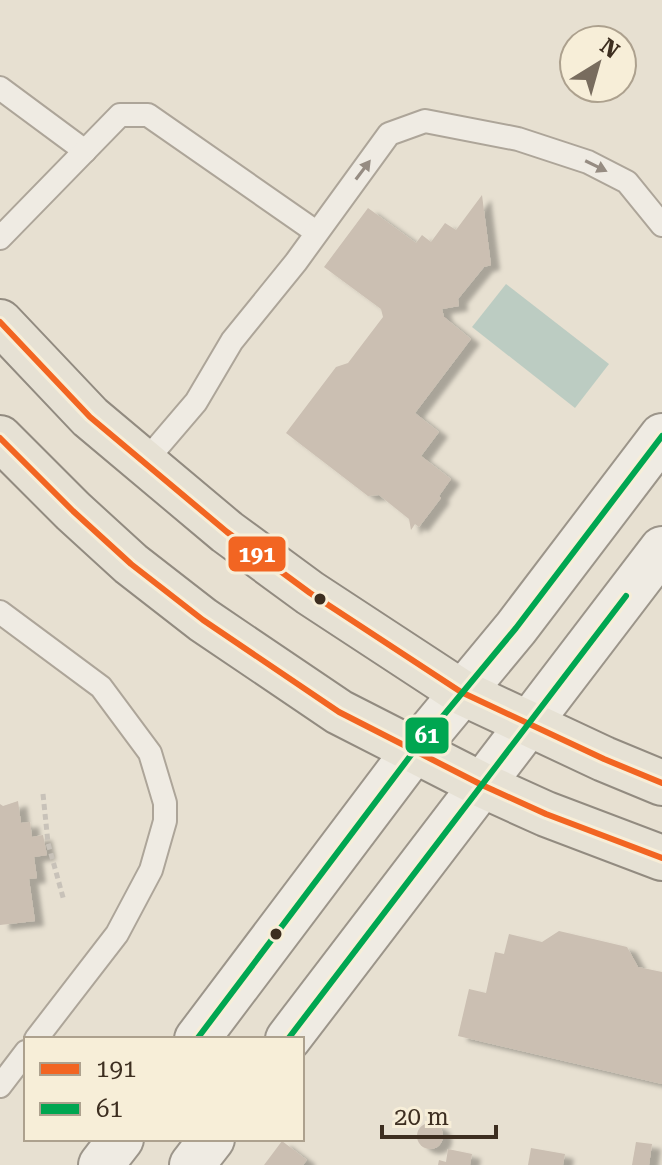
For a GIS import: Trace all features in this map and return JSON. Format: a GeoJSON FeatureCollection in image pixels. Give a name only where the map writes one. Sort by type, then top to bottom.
{"type":"FeatureCollection","features":[{"type":"Feature","properties":{"kind":"main road"},"geometry":{"type":"LineString","coordinates":[[0,322],[90,417],[143,464],[227,532],[310,593],[461,692],[662,783]]}},
{"type":"Feature","properties":{"kind":"main road"},"geometry":{"type":"LineString","coordinates":[[199,1037],[414,751],[516,628],[662,436]]}},
{"type":"Feature","properties":{"kind":"main road"},"geometry":{"type":"LineString","coordinates":[[0,438],[119,553],[203,620],[339,712],[546,814],[662,858]]}},
{"type":"Feature","properties":{"kind":"main road"},"geometry":{"type":"LineString","coordinates":[[290,1037],[662,549]]}},
{"type":"Feature","properties":{"kind":"main road"},"geometry":{"type":"LineString","coordinates":[[101,1165],[119,1141]]}},
{"type":"Feature","properties":{"kind":"main road"},"geometry":{"type":"LineString","coordinates":[[192,1165],[210,1141]]}},
{"type":"Feature","properties":{"kind":"lane"},"geometry":{"type":"LineString","coordinates":[[0,88],[85,151]]}},
{"type":"Feature","properties":{"kind":"lane"},"geometry":{"type":"LineString","coordinates":[[0,238],[120,115],[148,115],[316,232]]}},
{"type":"Feature","properties":{"kind":"lane"},"geometry":{"type":"LineString","coordinates":[[143,464],[196,402],[232,341],[296,262],[389,134],[425,121],[518,139],[588,162],[627,182],[662,225]]}},
{"type":"Feature","properties":{"kind":"lane"},"geometry":{"type":"LineString","coordinates":[[0,612],[101,687],[150,753],[165,803],[165,821],[151,870],[117,934],[38,1037]]}},
{"type":"Feature","properties":{"kind":"lane"},"geometry":{"type":"LineString","coordinates":[[0,1086],[24,1055]]}},
{"type":"Feature","properties":{"kind":"path"},"geometry":{"type":"LineString","coordinates":[[43,794],[48,843],[64,901]]}},
{"type":"Feature","properties":{"kind":"shaded area"},"geometry":{"type":"Polygon","coordinates":[[[506,284],[609,364],[575,408],[472,327],[506,284]]]}},
{"type":"Feature","properties":{"kind":"building"},"geometry":{"type":"Polygon","coordinates":[[[482,195],[491,265],[484,267],[458,299],[459,306],[442,309],[444,317],[471,339],[415,413],[439,432],[421,456],[451,479],[419,527],[415,524],[411,530],[409,519],[379,495],[368,496],[286,433],[336,367],[348,363],[383,317],[381,309],[324,267],[368,208],[416,243],[422,235],[431,242],[445,223],[456,230],[482,195]]]}},
{"type":"Feature","properties":{"kind":"building"},"geometry":{"type":"Polygon","coordinates":[[[18,801],[21,823],[30,822],[32,837],[43,835],[47,855],[34,857],[37,878],[29,879],[35,921],[0,925],[0,804],[3,806],[18,801]]]}},
{"type":"Feature","properties":{"kind":"building"},"geometry":{"type":"Polygon","coordinates":[[[559,931],[627,947],[638,967],[662,972],[662,1084],[458,1036],[469,989],[486,993],[495,952],[504,954],[509,934],[542,942],[559,931]]]}},
{"type":"Feature","properties":{"kind":"building"},"geometry":{"type":"Polygon","coordinates":[[[430,1123],[439,1127],[443,1136],[439,1145],[430,1149],[421,1145],[417,1136],[421,1127],[430,1123]]]}},
{"type":"Feature","properties":{"kind":"building"},"geometry":{"type":"Polygon","coordinates":[[[282,1141],[307,1160],[303,1165],[264,1165],[282,1141]]]}},
{"type":"Feature","properties":{"kind":"building"},"geometry":{"type":"Polygon","coordinates":[[[636,1142],[652,1144],[649,1165],[632,1165],[636,1142]]]}},
{"type":"Feature","properties":{"kind":"building"},"geometry":{"type":"Polygon","coordinates":[[[531,1148],[565,1154],[563,1165],[528,1165],[531,1148]]]}},
{"type":"Feature","properties":{"kind":"building"},"geometry":{"type":"Polygon","coordinates":[[[448,1149],[472,1154],[470,1165],[438,1165],[439,1160],[446,1162],[448,1149]]]}},
{"type":"Feature","properties":{"kind":"transit line","name":"191"},"geometry":{"type":"LineString","coordinates":[[0,322],[90,417],[227,532],[310,593],[461,692],[662,783]]}},
{"type":"Feature","properties":{"kind":"transit line","name":"61"},"geometry":{"type":"LineString","coordinates":[[199,1037],[414,751],[516,628],[662,436]]}},
{"type":"Feature","properties":{"kind":"transit line","name":"191"},"geometry":{"type":"LineString","coordinates":[[0,438],[131,564],[203,620],[339,712],[546,814],[662,858]]}},
{"type":"Feature","properties":{"kind":"transit line","name":"61"},"geometry":{"type":"LineString","coordinates":[[290,1037],[626,596]]}}]}
